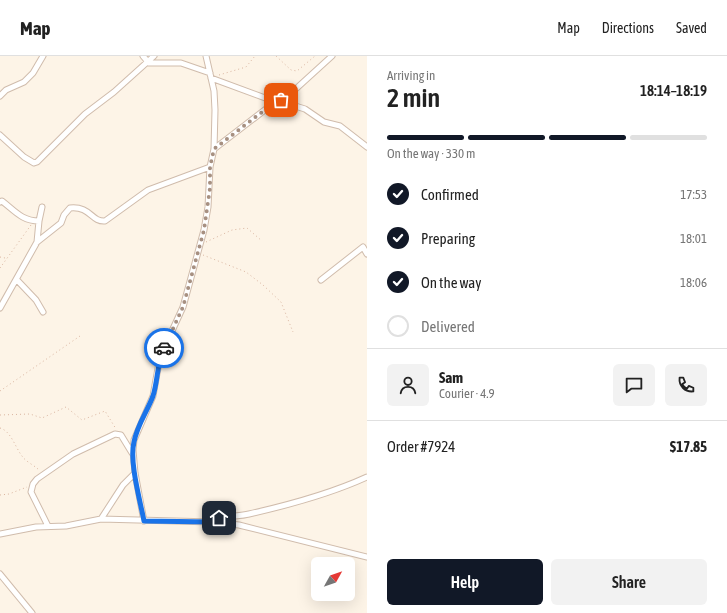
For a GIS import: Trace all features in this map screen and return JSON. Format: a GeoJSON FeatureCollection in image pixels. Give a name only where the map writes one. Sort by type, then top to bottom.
{"type":"FeatureCollection","features":[{"type":"Feature","properties":{"kind":"street"},"geometry":{"type":"LineString","coordinates":[[0,96],[6,90],[22,84],[35,70],[43,56]]}},
{"type":"Feature","properties":{"kind":"street"},"geometry":{"type":"LineString","coordinates":[[143,56],[148,62],[180,63],[276,102]]}},
{"type":"Feature","properties":{"kind":"street"},"geometry":{"type":"LineString","coordinates":[[0,136],[24,157],[34,163],[37,162],[85,114],[114,92],[154,56]]}},
{"type":"Feature","properties":{"kind":"street"},"geometry":{"type":"LineString","coordinates":[[144,521],[135,473],[133,456],[134,440],[153,396],[160,357],[183,307],[200,244],[208,207],[210,167],[214,149],[215,110],[206,56]]}},
{"type":"Feature","properties":{"kind":"street"},"geometry":{"type":"LineString","coordinates":[[214,149],[276,102],[283,100],[332,56]]}},
{"type":"Feature","properties":{"kind":"street"},"geometry":{"type":"LineString","coordinates":[[283,100],[292,105],[305,109],[324,122],[340,126],[367,147]]}},
{"type":"Feature","properties":{"kind":"street"},"geometry":{"type":"LineString","coordinates":[[0,308],[37,242],[61,223],[64,215],[70,208],[83,208],[90,212],[97,220],[105,221],[148,190],[210,167]]}},
{"type":"Feature","properties":{"kind":"street"},"geometry":{"type":"LineString","coordinates":[[1,201],[19,216],[36,221]]}},
{"type":"Feature","properties":{"kind":"street"},"geometry":{"type":"LineString","coordinates":[[37,242],[36,221],[42,207]]}},
{"type":"Feature","properties":{"kind":"street"},"geometry":{"type":"LineString","coordinates":[[321,280],[363,247],[367,254]]}},
{"type":"Feature","properties":{"kind":"street"},"geometry":{"type":"LineString","coordinates":[[17,280],[36,300],[43,312]]}},
{"type":"Feature","properties":{"kind":"street"},"geometry":{"type":"LineString","coordinates":[[48,526],[31,492],[33,484],[73,454],[118,433],[133,456]]}},
{"type":"Feature","properties":{"kind":"street"},"geometry":{"type":"LineString","coordinates":[[101,519],[123,485],[135,473]]}},
{"type":"Feature","properties":{"kind":"street"},"geometry":{"type":"LineString","coordinates":[[212,522],[227,516],[247,515],[340,488],[367,477]]}},
{"type":"Feature","properties":{"kind":"street"},"geometry":{"type":"LineString","coordinates":[[0,534],[36,527],[66,526],[101,519],[212,522],[239,525],[367,557]]}},
{"type":"Feature","properties":{"kind":"street"},"geometry":{"type":"LineString","coordinates":[[0,574],[32,613]]}},
{"type":"Feature","properties":{"kind":"path"},"geometry":{"type":"LineString","coordinates":[[210,76],[242,68],[250,64],[255,56]]}},
{"type":"Feature","properties":{"kind":"path"},"geometry":{"type":"LineString","coordinates":[[276,56],[292,70],[297,71],[315,56]]}},
{"type":"Feature","properties":{"kind":"path"},"geometry":{"type":"LineString","coordinates":[[0,268],[6,258],[36,221]]}},
{"type":"Feature","properties":{"kind":"path"},"geometry":{"type":"LineString","coordinates":[[200,244],[232,230],[247,228],[262,241]]}},
{"type":"Feature","properties":{"kind":"path"},"geometry":{"type":"LineString","coordinates":[[197,253],[246,272],[263,285],[281,302],[294,332]]}},
{"type":"Feature","properties":{"kind":"path"},"geometry":{"type":"LineString","coordinates":[[0,257],[6,258]]}},
{"type":"Feature","properties":{"kind":"path"},"geometry":{"type":"LineString","coordinates":[[0,391],[80,336]]}},
{"type":"Feature","properties":{"kind":"path"},"geometry":{"type":"LineString","coordinates":[[0,415],[30,414],[42,418],[66,407],[82,420],[105,411],[118,433]]}},
{"type":"Feature","properties":{"kind":"path"},"geometry":{"type":"LineString","coordinates":[[0,428],[13,440],[23,457],[32,463],[44,475]]}},
{"type":"Feature","properties":{"kind":"path"},"geometry":{"type":"LineString","coordinates":[[0,495],[9,494],[33,484]]}},
{"type":"Feature","properties":{"kind":"way so far"},"geometry":{"type":"LineString","coordinates":[[164,348],[183,307],[204,230],[210,188],[210,167],[214,149],[248,122],[281,100]]}},
{"type":"Feature","properties":{"kind":"route"},"geometry":{"type":"LineString","coordinates":[[164,348],[160,357],[153,396],[137,432],[133,445],[135,473],[144,521],[212,522],[219,518]]}}]}
